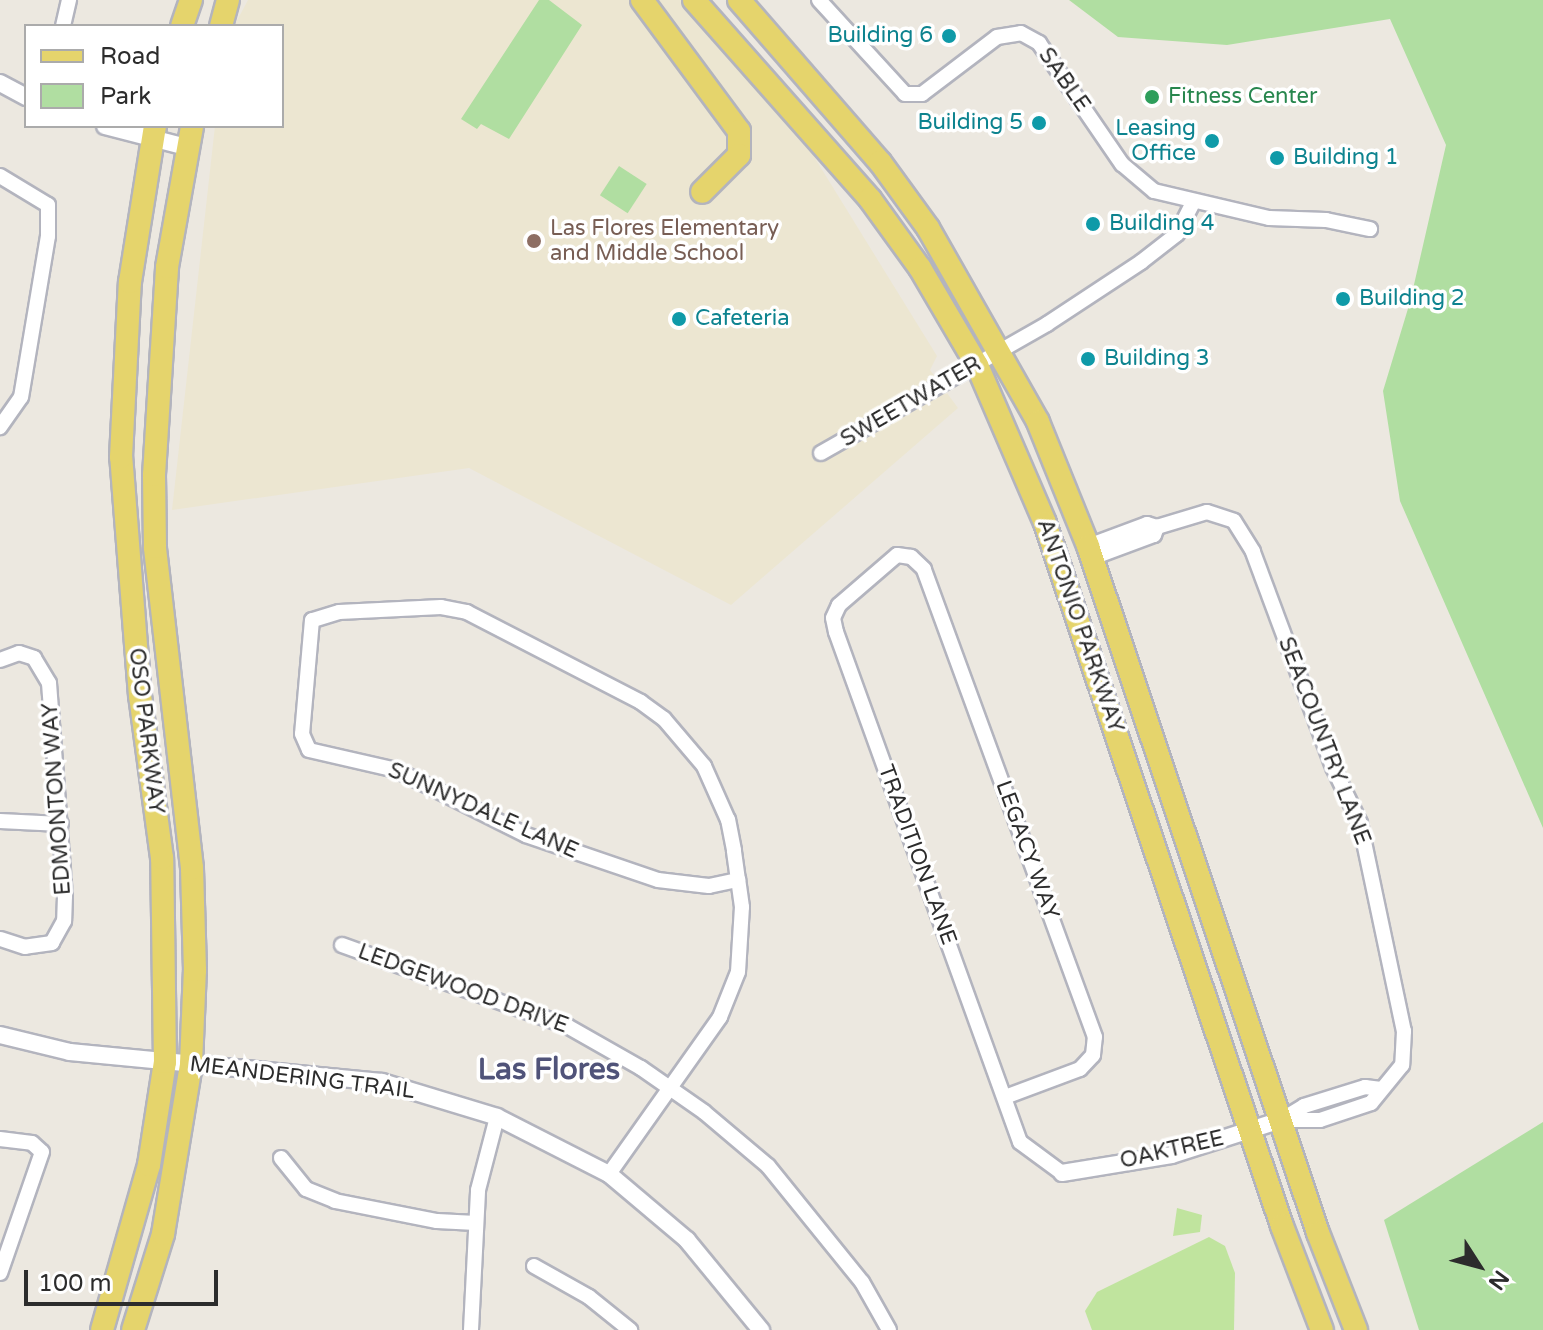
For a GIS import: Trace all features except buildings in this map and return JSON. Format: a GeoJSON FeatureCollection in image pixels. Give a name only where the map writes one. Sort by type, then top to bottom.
{"type":"FeatureCollection","features":[{"type":"Feature","properties":{"kind":"main road"},"geometry":{"type":"LineString","coordinates":[[183,24],[191,0]]}},
{"type":"Feature","properties":{"kind":"main road"},"geometry":{"type":"LineString","coordinates":[[222,24],[228,0]]}},
{"type":"Feature","properties":{"kind":"main road"},"geometry":{"type":"LineString","coordinates":[[642,0],[739,131],[739,155],[702,192]]}},
{"type":"Feature","properties":{"kind":"main road","name":"ANTONIO PARKWAY"},"geometry":{"type":"LineString","coordinates":[[694,0],[862,188],[920,268],[977,365],[1045,523],[1250,1132],[1322,1330]]}},
{"type":"Feature","properties":{"kind":"main road","name":"ANTONIO PARKWAY"},"geometry":{"type":"LineString","coordinates":[[739,0],[880,162],[928,228],[1001,351],[1038,422],[1090,552],[1281,1120],[1356,1330]]}},
{"type":"Feature","properties":{"kind":"main road","name":"OSO PARKWAY"},"geometry":{"type":"LineString","coordinates":[[102,1330],[149,1165],[165,1062],[162,858],[140,696],[121,457],[122,365],[153,132]]}},
{"type":"Feature","properties":{"kind":"main road","name":"OSO PARKWAY"},"geometry":{"type":"LineString","coordinates":[[133,1330],[163,1234],[191,1064],[195,970],[192,868],[155,547],[154,475],[160,328],[189,136]]}},
{"type":"Feature","properties":{"kind":"street"},"geometry":{"type":"LineString","coordinates":[[63,24],[69,0]]}},
{"type":"Feature","properties":{"kind":"street","name":"SABLE"},"geometry":{"type":"LineString","coordinates":[[819,0],[897,87],[913,96],[997,37],[1031,36],[1135,179],[1154,191],[1269,218],[1329,220],[1370,229]]}},
{"type":"Feature","properties":{"kind":"street"},"geometry":{"type":"LineString","coordinates":[[0,83],[24,96]]}},
{"type":"Feature","properties":{"kind":"street"},"geometry":{"type":"LineString","coordinates":[[121,128],[189,136]]}},
{"type":"Feature","properties":{"kind":"street"},"geometry":{"type":"LineString","coordinates":[[0,176],[48,205],[48,236],[21,397],[0,427]]}},
{"type":"Feature","properties":{"kind":"street"},"geometry":{"type":"LineString","coordinates":[[1001,351],[1141,262],[1177,234],[1194,201]]}},
{"type":"Feature","properties":{"kind":"street","name":"SWEETWATER"},"geometry":{"type":"LineString","coordinates":[[821,453],[1001,351]]}},
{"type":"Feature","properties":{"kind":"street","name":"SEACOUNTRY LANE"},"geometry":{"type":"LineString","coordinates":[[1090,552],[1154,535],[1157,527],[1207,512],[1234,521],[1253,552],[1333,767],[1360,823],[1404,1031],[1402,1065],[1371,1103],[1320,1120],[1281,1120]]}},
{"type":"Feature","properties":{"kind":"street","name":"TRADITION LANE"},"geometry":{"type":"LineString","coordinates":[[911,557],[897,555],[884,561],[839,605],[833,618],[1020,1142],[1062,1173]]}},
{"type":"Feature","properties":{"kind":"street","name":"LEGACY WAY"},"geometry":{"type":"LineString","coordinates":[[911,557],[924,569],[1095,1037],[1093,1055],[1080,1069],[1005,1097]]}},
{"type":"Feature","properties":{"kind":"street","name":"SUNNYDALE LANE"},"geometry":{"type":"LineString","coordinates":[[441,607],[467,612],[641,702],[664,719],[704,766],[728,820],[738,880],[709,886],[658,880],[526,835],[396,770],[309,750],[302,734],[312,620],[339,612],[441,607]]}},
{"type":"Feature","properties":{"kind":"street","name":"EDMONTON WAY"},"geometry":{"type":"LineString","coordinates":[[0,660],[19,653],[34,658],[49,683],[61,824],[64,921],[52,943],[25,947],[0,939]]}},
{"type":"Feature","properties":{"kind":"street"},"geometry":{"type":"LineString","coordinates":[[0,821],[61,824]]}},
{"type":"Feature","properties":{"kind":"street"},"geometry":{"type":"LineString","coordinates":[[609,1174],[672,1089],[734,987],[742,941],[738,880]]}},
{"type":"Feature","properties":{"kind":"street","name":"LEDGEWOOD DRIVE"},"geometry":{"type":"LineString","coordinates":[[342,945],[531,1010],[603,1044],[672,1089],[768,1166],[862,1282],[889,1330]]}},
{"type":"Feature","properties":{"kind":"street","name":"MEANDERING TRAIL"},"geometry":{"type":"LineString","coordinates":[[0,1035],[40,1048],[382,1082],[497,1117],[609,1174],[687,1240],[761,1330]]}},
{"type":"Feature","properties":{"kind":"street"},"geometry":{"type":"LineString","coordinates":[[471,1330],[478,1190],[497,1117]]}},
{"type":"Feature","properties":{"kind":"street","name":"OAKTREE"},"geometry":{"type":"LineString","coordinates":[[1062,1173],[1159,1158],[1281,1120]]}},
{"type":"Feature","properties":{"kind":"street"},"geometry":{"type":"LineString","coordinates":[[0,1139],[32,1143],[42,1152],[40,1166],[0,1273]]}},
{"type":"Feature","properties":{"kind":"street"},"geometry":{"type":"LineString","coordinates":[[281,1158],[306,1189],[335,1201],[437,1221],[476,1223]]}},
{"type":"Feature","properties":{"kind":"street"},"geometry":{"type":"LineString","coordinates":[[534,1266],[589,1297],[630,1330]]}},
{"type":"Feature","properties":{"kind":"shaded area","name":"Las Flores Elementary and Middle School"},"geometry":{"type":"Polygon","coordinates":[[[248,0],[684,0],[779,100],[937,356],[930,370],[958,408],[731,605],[469,468],[172,510],[215,128],[284,128],[284,24],[235,24],[248,0]]]}},
{"type":"Feature","properties":{"kind":"green space"},"geometry":{"type":"Polygon","coordinates":[[[539,0],[549,0],[582,25],[509,139],[481,124],[477,129],[461,119],[539,0]]]}},
{"type":"Feature","properties":{"kind":"green space"},"geometry":{"type":"Polygon","coordinates":[[[1069,0],[1543,0],[1543,828],[1400,501],[1383,391],[1410,302],[1446,145],[1390,19],[1227,45],[1118,37],[1069,0]]]}},
{"type":"Feature","properties":{"kind":"green space"},"geometry":{"type":"Polygon","coordinates":[[[619,166],[647,184],[628,213],[600,195],[619,166]]]}},
{"type":"Feature","properties":{"kind":"green space"},"geometry":{"type":"Polygon","coordinates":[[[1543,1122],[1543,1330],[1419,1330],[1384,1220],[1543,1122]]]}},
{"type":"Feature","properties":{"kind":"green space"},"geometry":{"type":"Polygon","coordinates":[[[1177,1208],[1202,1215],[1200,1232],[1173,1236],[1177,1208]]]}},
{"type":"Feature","properties":{"kind":"green space"},"geometry":{"type":"Polygon","coordinates":[[[1209,1237],[1225,1246],[1235,1273],[1234,1330],[1092,1330],[1085,1311],[1097,1292],[1209,1237]]]}},
{"type":"Feature","properties":{"kind":"place","name":"Building 6"},"geometry":{"type":"Point","coordinates":[949,36]}},
{"type":"Feature","properties":{"kind":"place","name":"Fitness Center"},"geometry":{"type":"Point","coordinates":[1152,97]}},
{"type":"Feature","properties":{"kind":"place","name":"Building 5"},"geometry":{"type":"Point","coordinates":[1039,123]}},
{"type":"Feature","properties":{"kind":"place","name":"Leasing Office"},"geometry":{"type":"Point","coordinates":[1212,141]}},
{"type":"Feature","properties":{"kind":"place","name":"Building 1"},"geometry":{"type":"Point","coordinates":[1277,158]}},
{"type":"Feature","properties":{"kind":"place","name":"Building 4"},"geometry":{"type":"Point","coordinates":[1093,224]}},
{"type":"Feature","properties":{"kind":"place","name":"Las Flores Elementary and Middle School"},"geometry":{"type":"Point","coordinates":[534,241]}},
{"type":"Feature","properties":{"kind":"place","name":"Building 2"},"geometry":{"type":"Point","coordinates":[1343,299]}},
{"type":"Feature","properties":{"kind":"place","name":"Cafeteria"},"geometry":{"type":"Point","coordinates":[679,319]}},
{"type":"Feature","properties":{"kind":"place","name":"Building 3"},"geometry":{"type":"Point","coordinates":[1088,359]}},
{"type":"Feature","properties":{"kind":"district","name":"Las Flores"},"geometry":{"type":"Point","coordinates":[549,1070]}}]}
